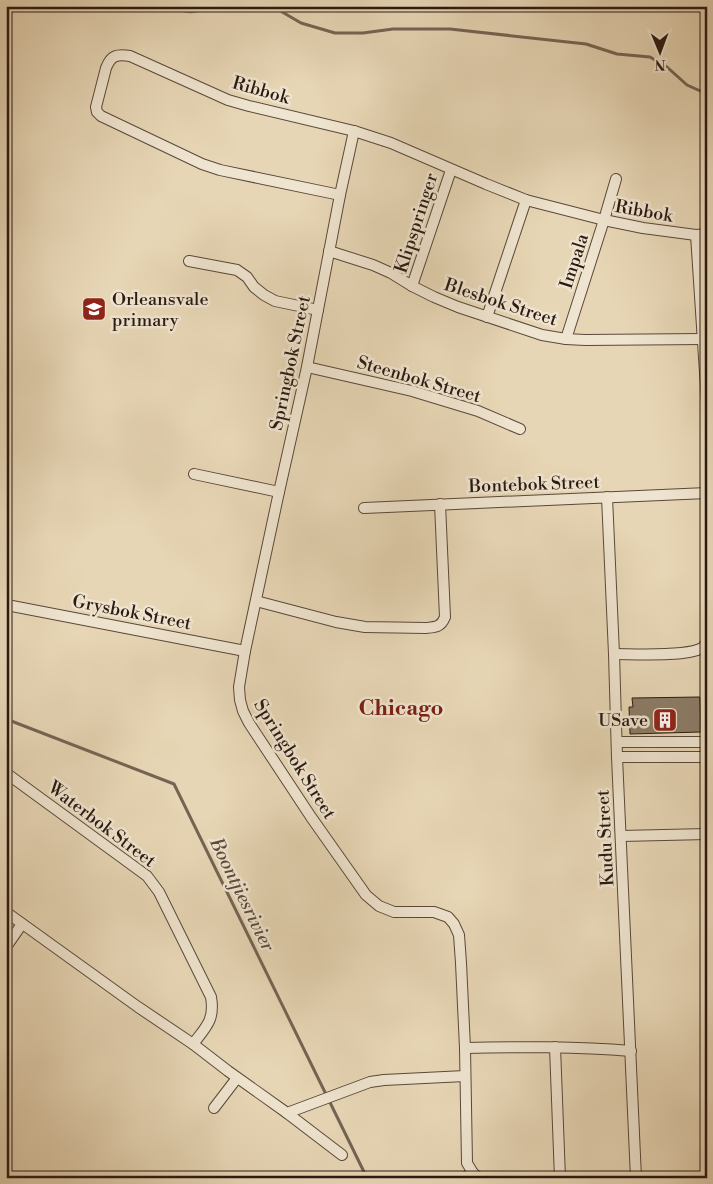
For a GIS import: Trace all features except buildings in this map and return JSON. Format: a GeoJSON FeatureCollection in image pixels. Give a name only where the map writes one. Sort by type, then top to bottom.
{"type":"FeatureCollection","features":[{"type":"Feature","properties":{"kind":"street","name":"Ribbok"},"geometry":{"type":"LineString","coordinates":[[340,195],[220,170],[202,164],[101,116],[97,112],[97,103],[108,62],[113,57],[122,54],[130,56],[228,100],[354,131],[391,144],[526,200],[643,228],[702,235]]}},
{"type":"Feature","properties":{"kind":"street","name":"Springbok Street"},"geometry":{"type":"LineString","coordinates":[[354,131],[307,367],[245,651],[239,687],[240,700],[249,723],[366,896],[379,906],[394,912],[434,912],[448,917],[454,924],[459,935],[465,1048],[467,1162],[472,1176]]}},
{"type":"Feature","properties":{"kind":"street","name":"Klipspringer"},"geometry":{"type":"LineString","coordinates":[[412,286],[451,170]]}},
{"type":"Feature","properties":{"kind":"street","name":"Impala"},"geometry":{"type":"LineString","coordinates":[[566,339],[616,179]]}},
{"type":"Feature","properties":{"kind":"street"},"geometry":{"type":"LineString","coordinates":[[487,317],[526,200]]}},
{"type":"Feature","properties":{"kind":"street"},"geometry":{"type":"LineString","coordinates":[[702,235],[703,339],[707,403]]}},
{"type":"Feature","properties":{"kind":"street","name":"Blesbok Street"},"geometry":{"type":"LineString","coordinates":[[329,251],[373,265],[412,286],[458,307],[542,335],[585,340],[703,339]]}},
{"type":"Feature","properties":{"kind":"street"},"geometry":{"type":"LineString","coordinates":[[189,261],[236,270],[248,277],[254,287],[264,295],[275,301],[318,310]]}},
{"type":"Feature","properties":{"kind":"street","name":"Steenbok Street"},"geometry":{"type":"LineString","coordinates":[[307,367],[412,391],[478,412],[520,429]]}},
{"type":"Feature","properties":{"kind":"street"},"geometry":{"type":"LineString","coordinates":[[194,474],[279,492]]}},
{"type":"Feature","properties":{"kind":"street","name":"Bontebok Street"},"geometry":{"type":"LineString","coordinates":[[364,508],[707,493]]}},
{"type":"Feature","properties":{"kind":"street","name":"Kudu Street"},"geometry":{"type":"LineString","coordinates":[[607,497],[636,1178]]}},
{"type":"Feature","properties":{"kind":"street"},"geometry":{"type":"LineString","coordinates":[[256,601],[365,628],[436,627],[442,623],[445,617],[440,504]]}},
{"type":"Feature","properties":{"kind":"street","name":"Grysbok Street"},"geometry":{"type":"LineString","coordinates":[[12,606],[245,651]]}},
{"type":"Feature","properties":{"kind":"street"},"geometry":{"type":"LineString","coordinates":[[614,654],[674,654],[691,652],[703,648],[707,642]]}},
{"type":"Feature","properties":{"kind":"street"},"geometry":{"type":"LineString","coordinates":[[617,742],[707,742]]}},
{"type":"Feature","properties":{"kind":"street"},"geometry":{"type":"LineString","coordinates":[[617,757],[707,757]]}},
{"type":"Feature","properties":{"kind":"street","name":"Waterbok Street"},"geometry":{"type":"LineString","coordinates":[[6,773],[147,876],[159,892],[211,997],[212,1017],[193,1044]]}},
{"type":"Feature","properties":{"kind":"street"},"geometry":{"type":"LineString","coordinates":[[621,836],[707,834]]}},
{"type":"Feature","properties":{"kind":"street"},"geometry":{"type":"LineString","coordinates":[[6,912],[193,1044],[342,1155]]}},
{"type":"Feature","properties":{"kind":"street"},"geometry":{"type":"LineString","coordinates":[[6,947],[22,924]]}},
{"type":"Feature","properties":{"kind":"street"},"geometry":{"type":"LineString","coordinates":[[555,1047],[560,1178]]}},
{"type":"Feature","properties":{"kind":"street"},"geometry":{"type":"LineString","coordinates":[[465,1048],[555,1047],[603,1048],[631,1051]]}},
{"type":"Feature","properties":{"kind":"street"},"geometry":{"type":"LineString","coordinates":[[287,1113],[370,1082],[465,1076]]}},
{"type":"Feature","properties":{"kind":"street"},"geometry":{"type":"LineString","coordinates":[[214,1108],[237,1078]]}},
{"type":"Feature","properties":{"kind":"waterway"},"geometry":{"type":"LineString","coordinates":[[169,6],[187,12],[216,6]]}},
{"type":"Feature","properties":{"kind":"waterway"},"geometry":{"type":"LineString","coordinates":[[272,6],[301,23],[335,33],[363,33],[393,29],[450,29],[586,44],[617,54],[650,57],[667,67],[687,85],[707,94]]}},
{"type":"Feature","properties":{"kind":"waterway","name":"Boontjiesrivier"},"geometry":{"type":"LineString","coordinates":[[6,719],[174,784],[367,1178]]}},
{"type":"Feature","properties":{"kind":"place","name":"Orleansvale primary"},"geometry":{"type":"Point","coordinates":[94,309]}},
{"type":"Feature","properties":{"kind":"place","name":"USave"},"geometry":{"type":"Point","coordinates":[665,720]}},
{"type":"Feature","properties":{"kind":"district","name":"Chicago"},"geometry":{"type":"Point","coordinates":[401,707]}}]}
